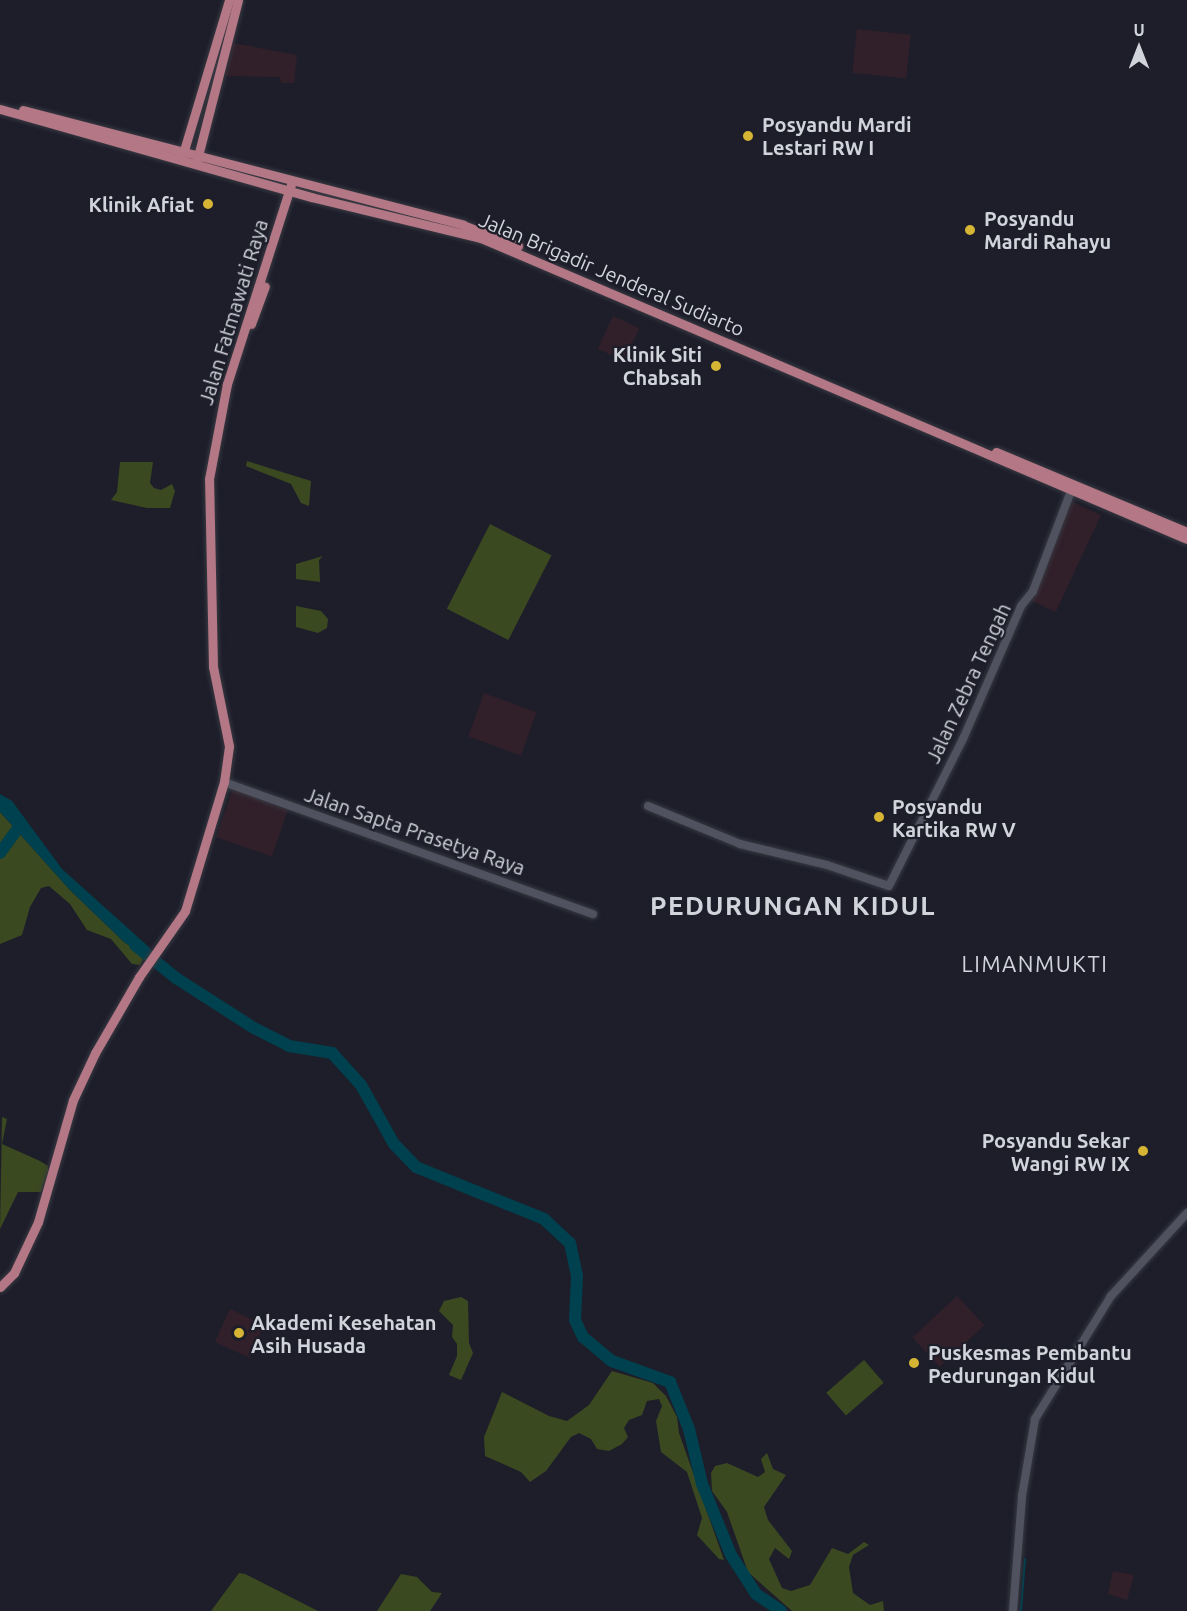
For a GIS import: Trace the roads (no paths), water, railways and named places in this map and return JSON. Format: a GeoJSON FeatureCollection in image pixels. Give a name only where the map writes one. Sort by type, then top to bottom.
{"type":"FeatureCollection","features":[{"type":"Feature","properties":{"kind":"main road"},"geometry":{"type":"LineString","coordinates":[[182,156],[229,0]]}},
{"type":"Feature","properties":{"kind":"main road"},"geometry":{"type":"LineString","coordinates":[[197,160],[238,0]]}},
{"type":"Feature","properties":{"kind":"main road"},"geometry":{"type":"LineString","coordinates":[[210,59],[221,63]]}},
{"type":"Feature","properties":{"kind":"main road","name":"Jalan Brigadir Jenderal Sudiarto"},"geometry":{"type":"LineString","coordinates":[[0,104],[182,156]]}},
{"type":"Feature","properties":{"kind":"main road","name":"Jalan Brigadir Jenderal Sudiarto"},"geometry":{"type":"LineString","coordinates":[[0,110],[293,187],[476,229],[1071,491],[1187,539]]}},
{"type":"Feature","properties":{"kind":"main road","name":"Jalan Fatmawati Raya"},"geometry":{"type":"LineString","coordinates":[[0,1287],[14,1273],[38,1222],[83,1077],[138,977],[185,911],[224,782],[229,746],[212,660],[211,467],[227,384],[293,187]]}},
{"type":"Feature","properties":{"kind":"main road","name":"Jalan Brigadir Jenderal Sudiarto"},"geometry":{"type":"LineString","coordinates":[[654,308],[1187,532]]}},
{"type":"Feature","properties":{"kind":"street","name":"Jalan Zebra Tengah"},"geometry":{"type":"LineString","coordinates":[[648,806],[735,842],[826,865],[889,886],[963,739],[1021,606],[1033,591],[1071,491]]}},
{"type":"Feature","properties":{"kind":"street","name":"Jalan Sapta Prasetya Raya"},"geometry":{"type":"LineString","coordinates":[[224,782],[593,914]]}},
{"type":"Feature","properties":{"kind":"street"},"geometry":{"type":"LineString","coordinates":[[1013,1611],[1022,1496],[1035,1419],[1111,1296],[1187,1213]]}},
{"type":"Feature","properties":{"kind":"water"},"geometry":{"type":"Polygon","coordinates":[[[0,794],[12,801],[62,869],[150,948],[145,956],[124,942],[70,890],[0,812],[0,794]]]}},
{"type":"Feature","properties":{"kind":"waterway"},"geometry":{"type":"LineString","coordinates":[[0,853],[20,825]]}},
{"type":"Feature","properties":{"kind":"waterway"},"geometry":{"type":"LineString","coordinates":[[135,945],[176,978],[254,1028],[289,1046],[332,1053],[361,1085],[394,1144],[416,1167],[544,1219],[570,1243],[577,1276],[575,1320],[583,1337],[612,1361],[670,1382],[689,1429],[702,1484],[731,1555],[756,1594],[781,1611]]}},
{"type":"Feature","properties":{"kind":"waterway"},"geometry":{"type":"LineString","coordinates":[[1021,1611],[1025,1559]]}},
{"type":"Feature","properties":{"kind":"place","name":"Posyandu Mardi Lestari RW I"},"geometry":{"type":"Point","coordinates":[748,136]}},
{"type":"Feature","properties":{"kind":"place","name":"Klinik Afiat"},"geometry":{"type":"Point","coordinates":[208,204]}},
{"type":"Feature","properties":{"kind":"place","name":"Posyandu Mardi Rahayu"},"geometry":{"type":"Point","coordinates":[970,230]}},
{"type":"Feature","properties":{"kind":"place","name":"Klinik Siti Chabsah"},"geometry":{"type":"Point","coordinates":[716,366]}},
{"type":"Feature","properties":{"kind":"place","name":"Posyandu Kartika RW V"},"geometry":{"type":"Point","coordinates":[879,817]}},
{"type":"Feature","properties":{"kind":"place","name":"Posyandu Sekar Wangi RW IX"},"geometry":{"type":"Point","coordinates":[1143,1151]}},
{"type":"Feature","properties":{"kind":"place","name":"Akademi Kesehatan Asih Husada"},"geometry":{"type":"Point","coordinates":[239,1333]}},
{"type":"Feature","properties":{"kind":"place","name":"Puskesmas Pembantu Pedurungan Kidul"},"geometry":{"type":"Point","coordinates":[914,1363]}},
{"type":"Feature","properties":{"kind":"district","name":"PEDURUNGAN KIDUL"},"geometry":{"type":"Point","coordinates":[793,906]}},
{"type":"Feature","properties":{"kind":"district","name":"LIMANMUKTI"},"geometry":{"type":"Point","coordinates":[1035,964]}}]}
